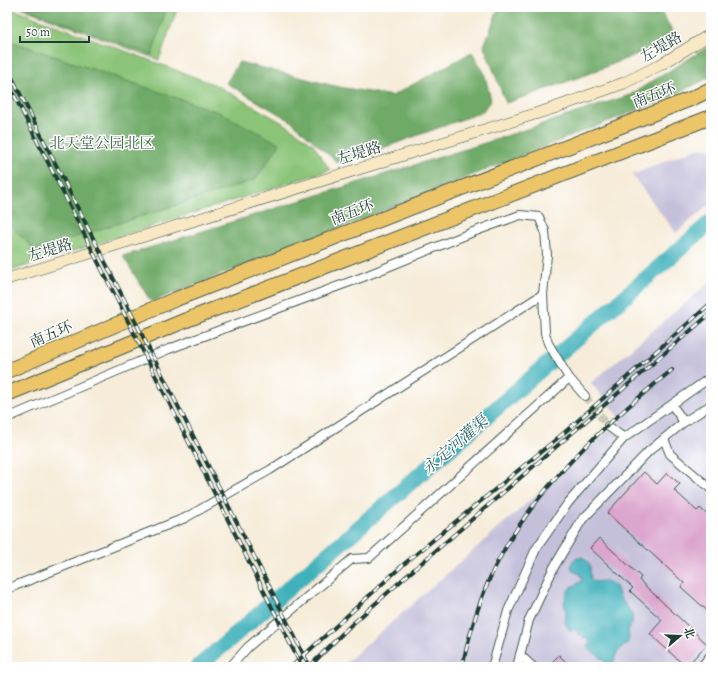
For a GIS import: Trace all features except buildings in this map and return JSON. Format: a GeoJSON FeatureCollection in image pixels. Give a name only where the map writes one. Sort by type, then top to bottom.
{"type":"FeatureCollection","features":[{"type":"Feature","properties":{"kind":"highway","name":"南五环"},"geometry":{"type":"LineString","coordinates":[[7,371],[176,299],[693,98],[711,89]]}},
{"type":"Feature","properties":{"kind":"highway"},"geometry":{"type":"LineString","coordinates":[[7,394],[184,321],[711,117]]}},
{"type":"Feature","properties":{"kind":"main road","name":"左堤路"},"geometry":{"type":"LineString","coordinates":[[7,279],[554,108],[624,83],[654,68],[711,34]]}},
{"type":"Feature","properties":{"kind":"street"},"geometry":{"type":"LineString","coordinates":[[7,418],[170,349],[363,277],[473,232],[520,215],[539,217],[545,231],[547,255],[543,294],[545,334],[548,343],[569,378],[585,396]]}},
{"type":"Feature","properties":{"kind":"street"},"geometry":{"type":"LineString","coordinates":[[7,589],[192,514],[270,470],[543,294]]}},
{"type":"Feature","properties":{"kind":"street"},"geometry":{"type":"LineString","coordinates":[[492,667],[508,611],[536,549],[568,502],[624,438],[711,377]]}},
{"type":"Feature","properties":{"kind":"street"},"geometry":{"type":"LineString","coordinates":[[230,667],[248,648],[352,559],[370,558],[569,378]]}},
{"type":"Feature","properties":{"kind":"street"},"geometry":{"type":"LineString","coordinates":[[672,405],[684,422]]}},
{"type":"Feature","properties":{"kind":"street"},"geometry":{"type":"LineString","coordinates":[[517,667],[529,620],[554,567],[582,520],[649,451],[684,422],[711,405]]}},
{"type":"Feature","properties":{"kind":"street"},"geometry":{"type":"LineString","coordinates":[[608,426],[624,438]]}},
{"type":"Feature","properties":{"kind":"street"},"geometry":{"type":"LineString","coordinates":[[664,439],[670,454],[711,489]]}},
{"type":"Feature","properties":{"kind":"street"},"geometry":{"type":"LineString","coordinates":[[520,655],[533,667]]}},
{"type":"Feature","properties":{"kind":"street"},"geometry":{"type":"LineString","coordinates":[[701,667],[711,655]]}},
{"type":"Feature","properties":{"kind":"shaded area"},"geometry":{"type":"Polygon","coordinates":[[[711,148],[711,203],[676,233],[632,175],[695,149],[711,148]]]}},
{"type":"Feature","properties":{"kind":"shaded area"},"geometry":{"type":"Polygon","coordinates":[[[711,281],[711,667],[341,667],[621,420],[591,383],[711,281]]]}},
{"type":"Feature","properties":{"kind":"green space","name":"北天堂公园北区"},"geometry":{"type":"Polygon","coordinates":[[[7,7],[216,85],[290,127],[313,144],[330,170],[7,272],[7,7]]]}},
{"type":"Feature","properties":{"kind":"green space"},"geometry":{"type":"Polygon","coordinates":[[[19,7],[178,7],[159,60],[19,7]]]}},
{"type":"Feature","properties":{"kind":"green space"},"geometry":{"type":"Polygon","coordinates":[[[23,7],[167,7],[152,55],[23,7]]]}},
{"type":"Feature","properties":{"kind":"green space"},"geometry":{"type":"Polygon","coordinates":[[[499,7],[659,7],[676,38],[634,56],[506,103],[484,46],[499,7]]]}},
{"type":"Feature","properties":{"kind":"green space","name":"北天堂公园北区"},"geometry":{"type":"Polygon","coordinates":[[[7,40],[221,113],[280,144],[255,180],[35,250],[7,222],[7,40]]]}},
{"type":"Feature","properties":{"kind":"green space"},"geometry":{"type":"Polygon","coordinates":[[[711,45],[711,77],[665,99],[151,302],[123,256],[488,142],[630,95],[711,45]]]}},
{"type":"Feature","properties":{"kind":"green space"},"geometry":{"type":"Polygon","coordinates":[[[472,52],[484,72],[491,100],[482,112],[339,164],[291,121],[226,83],[239,62],[339,87],[392,96],[472,52]]]}},
{"type":"Feature","properties":{"kind":"water"},"geometry":{"type":"Polygon","coordinates":[[[583,557],[590,565],[591,580],[594,582],[606,581],[615,585],[620,597],[631,612],[633,620],[628,631],[628,643],[618,651],[611,666],[607,665],[603,659],[586,646],[590,645],[588,638],[584,639],[582,634],[579,635],[576,629],[570,631],[566,625],[564,603],[567,592],[571,587],[582,581],[580,574],[573,571],[571,566],[572,562],[575,559],[583,557]]]}},
{"type":"Feature","properties":{"kind":"waterway","name":"永定河灌渠"},"geometry":{"type":"LineString","coordinates":[[198,667],[711,222]]}},
{"type":"Feature","properties":{"kind":"tunnel"},"geometry":{"type":"LineString","coordinates":[[585,396],[608,426]]}},
{"type":"Feature","properties":{"kind":"railway"},"geometry":{"type":"LineString","coordinates":[[7,68],[310,667]]}},
{"type":"Feature","properties":{"kind":"railway"},"geometry":{"type":"LineString","coordinates":[[7,81],[302,667]]}},
{"type":"Feature","properties":{"kind":"railway"},"geometry":{"type":"LineString","coordinates":[[291,667],[404,564],[565,432],[711,303]]}},
{"type":"Feature","properties":{"kind":"railway"},"geometry":{"type":"LineString","coordinates":[[309,667],[349,627],[411,572],[711,313]]}},
{"type":"Feature","properties":{"kind":"railway"},"geometry":{"type":"LineString","coordinates":[[462,667],[476,616],[490,578],[511,538],[530,510],[550,484],[597,435],[672,370]]}}]}
